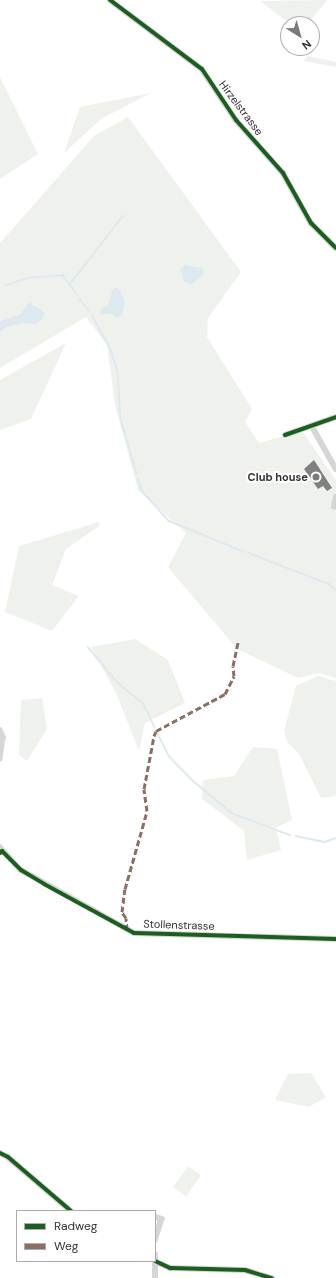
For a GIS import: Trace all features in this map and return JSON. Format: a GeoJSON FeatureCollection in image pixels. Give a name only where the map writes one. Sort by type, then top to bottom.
{"type":"FeatureCollection","features":[{"type":"Feature","properties":{"kind":"street","name":"Hirzelstrasse"},"geometry":{"type":"LineString","coordinates":[[110,0],[202,69],[236,120],[283,173],[311,223],[336,248]]}},
{"type":"Feature","properties":{"kind":"street"},"geometry":{"type":"LineString","coordinates":[[285,435],[336,417]]}},
{"type":"Feature","properties":{"kind":"street"},"geometry":{"type":"LineString","coordinates":[[312,426],[336,469]]}},
{"type":"Feature","properties":{"kind":"street"},"geometry":{"type":"LineString","coordinates":[[334,507],[336,497]]}},
{"type":"Feature","properties":{"kind":"street"},"geometry":{"type":"LineString","coordinates":[[0,730],[4,737],[0,759]]}},
{"type":"Feature","properties":{"kind":"street","name":"Stollenstrasse"},"geometry":{"type":"LineString","coordinates":[[1,850],[21,870],[134,933],[336,939]]}},
{"type":"Feature","properties":{"kind":"street"},"geometry":{"type":"LineString","coordinates":[[0,1153],[8,1157],[70,1210]]}},
{"type":"Feature","properties":{"kind":"street"},"geometry":{"type":"LineString","coordinates":[[156,1217],[162,1218],[156,1237]]}},
{"type":"Feature","properties":{"kind":"street"},"geometry":{"type":"LineString","coordinates":[[156,1261],[170,1268],[245,1270],[272,1278]]}},
{"type":"Feature","properties":{"kind":"street"},"geometry":{"type":"LineString","coordinates":[[154,1278],[156,1262]]}},
{"type":"Feature","properties":{"kind":"shaded area"},"geometry":{"type":"Polygon","coordinates":[[[260,1],[327,1],[314,16],[280,16],[260,1]]]}},
{"type":"Feature","properties":{"kind":"shaded area"},"geometry":{"type":"Polygon","coordinates":[[[308,56],[336,62],[336,67],[303,61],[308,56]]]}},
{"type":"Feature","properties":{"kind":"shaded area"},"geometry":{"type":"Polygon","coordinates":[[[0,77],[38,154],[0,179],[0,77]]]}},
{"type":"Feature","properties":{"kind":"shaded area"},"geometry":{"type":"Polygon","coordinates":[[[151,93],[101,119],[64,153],[80,107],[151,93]]]}},
{"type":"Feature","properties":{"kind":"shaded area"},"geometry":{"type":"Polygon","coordinates":[[[128,117],[241,272],[208,318],[207,337],[252,409],[245,422],[259,443],[302,431],[336,480],[336,678],[320,673],[298,678],[237,649],[168,567],[186,533],[138,490],[115,405],[107,345],[86,317],[0,368],[0,243],[94,136],[128,117]]]}},
{"type":"Feature","properties":{"kind":"shaded area"},"geometry":{"type":"Polygon","coordinates":[[[184,265],[203,268],[204,274],[192,284],[184,282],[180,270],[184,265]]]}},
{"type":"Feature","properties":{"kind":"shaded area"},"geometry":{"type":"Polygon","coordinates":[[[118,287],[125,302],[122,315],[117,318],[110,314],[100,314],[101,308],[108,305],[113,289],[118,287]]]}},
{"type":"Feature","properties":{"kind":"shaded area"},"geometry":{"type":"Polygon","coordinates":[[[29,302],[45,313],[42,319],[36,324],[24,323],[6,327],[0,332],[0,321],[20,315],[29,302]]]}},
{"type":"Feature","properties":{"kind":"shaded area"},"geometry":{"type":"Polygon","coordinates":[[[66,343],[31,419],[0,430],[0,380],[66,343]]]}},
{"type":"Feature","properties":{"kind":"shaded area"},"geometry":{"type":"Polygon","coordinates":[[[99,522],[99,526],[66,549],[52,585],[79,596],[52,631],[5,612],[19,546],[99,522]]]}},
{"type":"Feature","properties":{"kind":"shaded area"},"geometry":{"type":"Polygon","coordinates":[[[135,639],[168,660],[185,703],[145,723],[139,751],[116,693],[91,647],[135,639]]]}},
{"type":"Feature","properties":{"kind":"shaded area"},"geometry":{"type":"Polygon","coordinates":[[[318,676],[336,681],[336,796],[321,798],[299,754],[287,742],[284,731],[296,686],[318,676]]]}},
{"type":"Feature","properties":{"kind":"shaded area"},"geometry":{"type":"Polygon","coordinates":[[[42,698],[47,729],[27,761],[19,755],[21,700],[42,698]]]}},
{"type":"Feature","properties":{"kind":"shaded area"},"geometry":{"type":"Polygon","coordinates":[[[253,747],[277,749],[292,820],[276,828],[281,850],[247,860],[244,831],[202,799],[203,780],[234,776],[253,747]]]}},
{"type":"Feature","properties":{"kind":"shaded area"},"geometry":{"type":"Polygon","coordinates":[[[311,1073],[326,1097],[309,1107],[275,1100],[288,1074],[311,1073]]]}},
{"type":"Feature","properties":{"kind":"shaded area"},"geometry":{"type":"Polygon","coordinates":[[[188,1166],[201,1175],[186,1196],[173,1187],[188,1166]]]}},
{"type":"Feature","properties":{"kind":"building","name":"Club house"},"geometry":{"type":"Polygon","coordinates":[[[314,460],[332,488],[327,491],[323,486],[318,489],[304,469],[314,460]]]}},
{"type":"Feature","properties":{"kind":"waterway"},"geometry":{"type":"LineString","coordinates":[[70,284],[123,216]]}},
{"type":"Feature","properties":{"kind":"waterway"},"geometry":{"type":"LineString","coordinates":[[52,276],[63,275],[77,294]]}},
{"type":"Feature","properties":{"kind":"waterway"},"geometry":{"type":"LineString","coordinates":[[5,286],[27,278],[49,276]]}},
{"type":"Feature","properties":{"kind":"waterway"},"geometry":{"type":"LineString","coordinates":[[80,299],[89,311]]}},
{"type":"Feature","properties":{"kind":"waterway"},"geometry":{"type":"LineString","coordinates":[[92,315],[109,346]]}},
{"type":"Feature","properties":{"kind":"waterway"},"geometry":{"type":"LineString","coordinates":[[110,347],[118,372],[121,419],[137,474]]}},
{"type":"Feature","properties":{"kind":"waterway"},"geometry":{"type":"LineString","coordinates":[[138,479],[143,492],[169,521],[245,552]]}},
{"type":"Feature","properties":{"kind":"waterway"},"geometry":{"type":"LineString","coordinates":[[249,553],[329,584],[336,590]]}},
{"type":"Feature","properties":{"kind":"waterway"},"geometry":{"type":"LineString","coordinates":[[88,647],[118,683],[144,704],[155,728]]}},
{"type":"Feature","properties":{"kind":"waterway"},"geometry":{"type":"LineString","coordinates":[[158,734],[169,756],[191,779],[232,813],[290,835]]}},
{"type":"Feature","properties":{"kind":"waterway"},"geometry":{"type":"LineString","coordinates":[[296,836],[325,842],[336,838]]}},
{"type":"Feature","properties":{"kind":"marked path"},"geometry":{"type":"LineString","coordinates":[[127,930],[126,918],[122,912],[125,889],[147,811],[144,789],[154,736],[156,731],[225,694],[234,676],[233,666],[238,643]]}},
{"type":"Feature","properties":{"kind":"cycle path"},"geometry":{"type":"LineString","coordinates":[[110,0],[202,69],[236,120],[283,173],[311,223],[336,248]]}},
{"type":"Feature","properties":{"kind":"cycle path"},"geometry":{"type":"LineString","coordinates":[[285,435],[336,417]]}},
{"type":"Feature","properties":{"kind":"cycle path"},"geometry":{"type":"LineString","coordinates":[[0,853],[2,851],[21,870],[44,884],[134,933],[336,939]]}},
{"type":"Feature","properties":{"kind":"cycle path"},"geometry":{"type":"LineString","coordinates":[[0,1153],[8,1157],[70,1210]]}},
{"type":"Feature","properties":{"kind":"cycle path"},"geometry":{"type":"LineString","coordinates":[[156,1261],[170,1268],[245,1270],[272,1278]]}},
{"type":"Feature","properties":{"kind":"place","name":"Club house"},"geometry":{"type":"Point","coordinates":[316,477]}}]}
